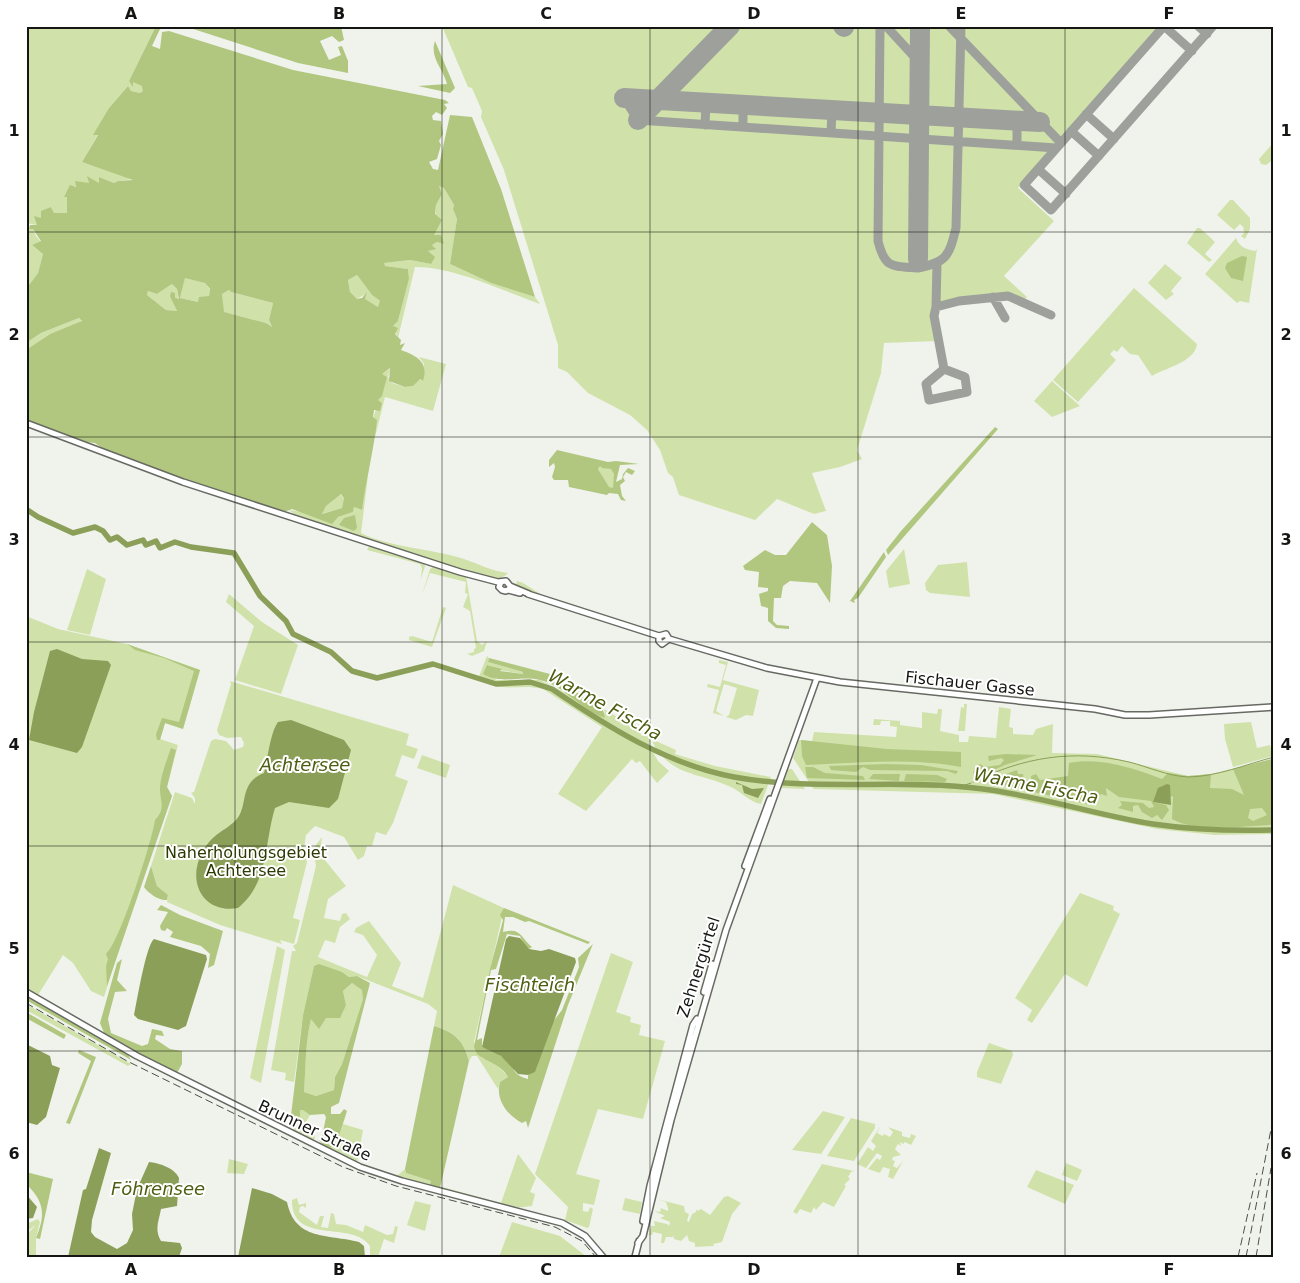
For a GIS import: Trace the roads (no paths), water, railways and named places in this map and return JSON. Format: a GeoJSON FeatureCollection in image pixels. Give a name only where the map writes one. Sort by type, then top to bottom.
{"type":"FeatureCollection","features":[{"type":"Feature","properties":{"kind":"main road"},"geometry":{"type":"LineString","coordinates":[[26,423],[183,482],[483,579],[500,585],[503,591],[509,588],[506,581],[500,585]]}},
{"type":"Feature","properties":{"kind":"main road","name":"Fischauer Gasse"},"geometry":{"type":"LineString","coordinates":[[509,588],[659,636],[666,634],[669,639],[747,663],[861,685],[1080,707],[1125,714],[1274,706]]}},
{"type":"Feature","properties":{"kind":"main road","name":"Zehnergürtel"},"geometry":{"type":"LineString","coordinates":[[635,1257],[650,1186],[693,1025],[698,1015],[730,908],[760,822],[777,785],[817,678]]}},
{"type":"Feature","properties":{"kind":"main road","name":"Brunner Straße"},"geometry":{"type":"LineString","coordinates":[[26,992],[137,1056],[340,1158],[387,1177],[562,1222],[585,1236],[603,1257]]}},
{"type":"Feature","properties":{"kind":"water"},"geometry":{"type":"Polygon","coordinates":[[[57,649],[82,659],[108,661],[111,665],[82,747],[77,753],[29,740],[34,712],[50,651],[57,649]]]}},
{"type":"Feature","properties":{"kind":"water","name":"Achtersee"},"geometry":{"type":"Polygon","coordinates":[[[291,720],[344,740],[351,750],[338,799],[329,808],[289,802],[275,808],[264,862],[255,887],[238,908],[215,906],[201,893],[197,883],[198,862],[211,840],[236,820],[240,814],[250,783],[264,773],[271,739],[278,722],[291,720]]]}},
{"type":"Feature","properties":{"kind":"water"},"geometry":{"type":"Polygon","coordinates":[[[736,782],[752,789],[764,788],[758,798],[744,793],[742,785],[736,784],[736,782]]]}},
{"type":"Feature","properties":{"kind":"water"},"geometry":{"type":"Polygon","coordinates":[[[1167,784],[1170,785],[1171,805],[1153,802],[1158,788],[1167,784]]]}},
{"type":"Feature","properties":{"kind":"water","name":"Fischteich"},"geometry":{"type":"Polygon","coordinates":[[[509,936],[520,938],[529,949],[541,951],[549,949],[575,958],[576,962],[535,1072],[528,1075],[518,1074],[501,1056],[482,1047],[506,939],[509,936]]]}},
{"type":"Feature","properties":{"kind":"water"},"geometry":{"type":"Polygon","coordinates":[[[154,939],[206,955],[207,959],[186,1026],[178,1030],[138,1019],[134,1015],[145,962],[154,939]]]}},
{"type":"Feature","properties":{"kind":"water"},"geometry":{"type":"Polygon","coordinates":[[[26,1044],[50,1056],[52,1065],[60,1068],[46,1117],[37,1125],[26,1122],[26,1044]]]}},
{"type":"Feature","properties":{"kind":"water","name":"Föhrensee"},"geometry":{"type":"Polygon","coordinates":[[[99,1148],[111,1153],[92,1220],[91,1232],[95,1237],[117,1249],[127,1243],[133,1230],[132,1214],[137,1189],[149,1162],[157,1164],[174,1171],[179,1178],[177,1206],[161,1209],[157,1229],[161,1241],[180,1243],[182,1248],[179,1257],[68,1257],[83,1190],[86,1189],[99,1148]]]}},
{"type":"Feature","properties":{"kind":"water"},"geometry":{"type":"Polygon","coordinates":[[[252,1188],[272,1194],[287,1202],[291,1215],[297,1224],[305,1230],[314,1234],[359,1242],[364,1246],[365,1257],[238,1257],[252,1188]]]}},
{"type":"Feature","properties":{"kind":"water"},"geometry":{"type":"Polygon","coordinates":[[[26,1194],[37,1207],[33,1218],[26,1219],[26,1194]]]}},
{"type":"Feature","properties":{"kind":"waterway","name":"Warme Fischa"},"geometry":{"type":"LineString","coordinates":[[26,509],[38,517],[73,533],[95,527],[103,531],[110,540],[117,537],[127,545],[143,540],[146,545],[156,541],[160,548],[175,542],[191,547],[234,553],[260,596],[286,621],[293,634],[331,652],[352,671],[377,678],[433,664],[496,684],[530,682],[552,689],[594,717],[638,742],[685,763],[709,771],[734,777],[796,784],[921,785],[983,789],[1026,796],[1153,824],[1213,830],[1274,830]]}},
{"type":"Feature","properties":{"kind":"waterway"},"geometry":{"type":"LineString","coordinates":[[973,782],[1011,766],[1030,761],[1068,756],[1108,758],[1173,775],[1188,777],[1220,773],[1274,757]]}},
{"type":"Feature","properties":{"kind":"waterway","name":"Warme Fischa"},"geometry":{"type":"LineString","coordinates":[[959,787],[971,783]]}},
{"type":"Feature","properties":{"kind":"railway"},"geometry":{"type":"LineString","coordinates":[[26,1003],[127,1061],[343,1167],[396,1186],[555,1227],[582,1241],[596,1257]]}},
{"type":"Feature","properties":{"kind":"railway"},"geometry":{"type":"LineString","coordinates":[[1246,1257],[1274,1114]]}},
{"type":"Feature","properties":{"kind":"railway"},"geometry":{"type":"LineString","coordinates":[[1256,1257],[1271,1168]]}},
{"type":"Feature","properties":{"kind":"railway"},"geometry":{"type":"LineString","coordinates":[[1238,1257],[1257,1173]]}},
{"type":"Feature","properties":{"kind":"park label","name":"Naherholungsgebiet Achtersee"},"geometry":{"type":"Point","coordinates":[246,861]}}]}
